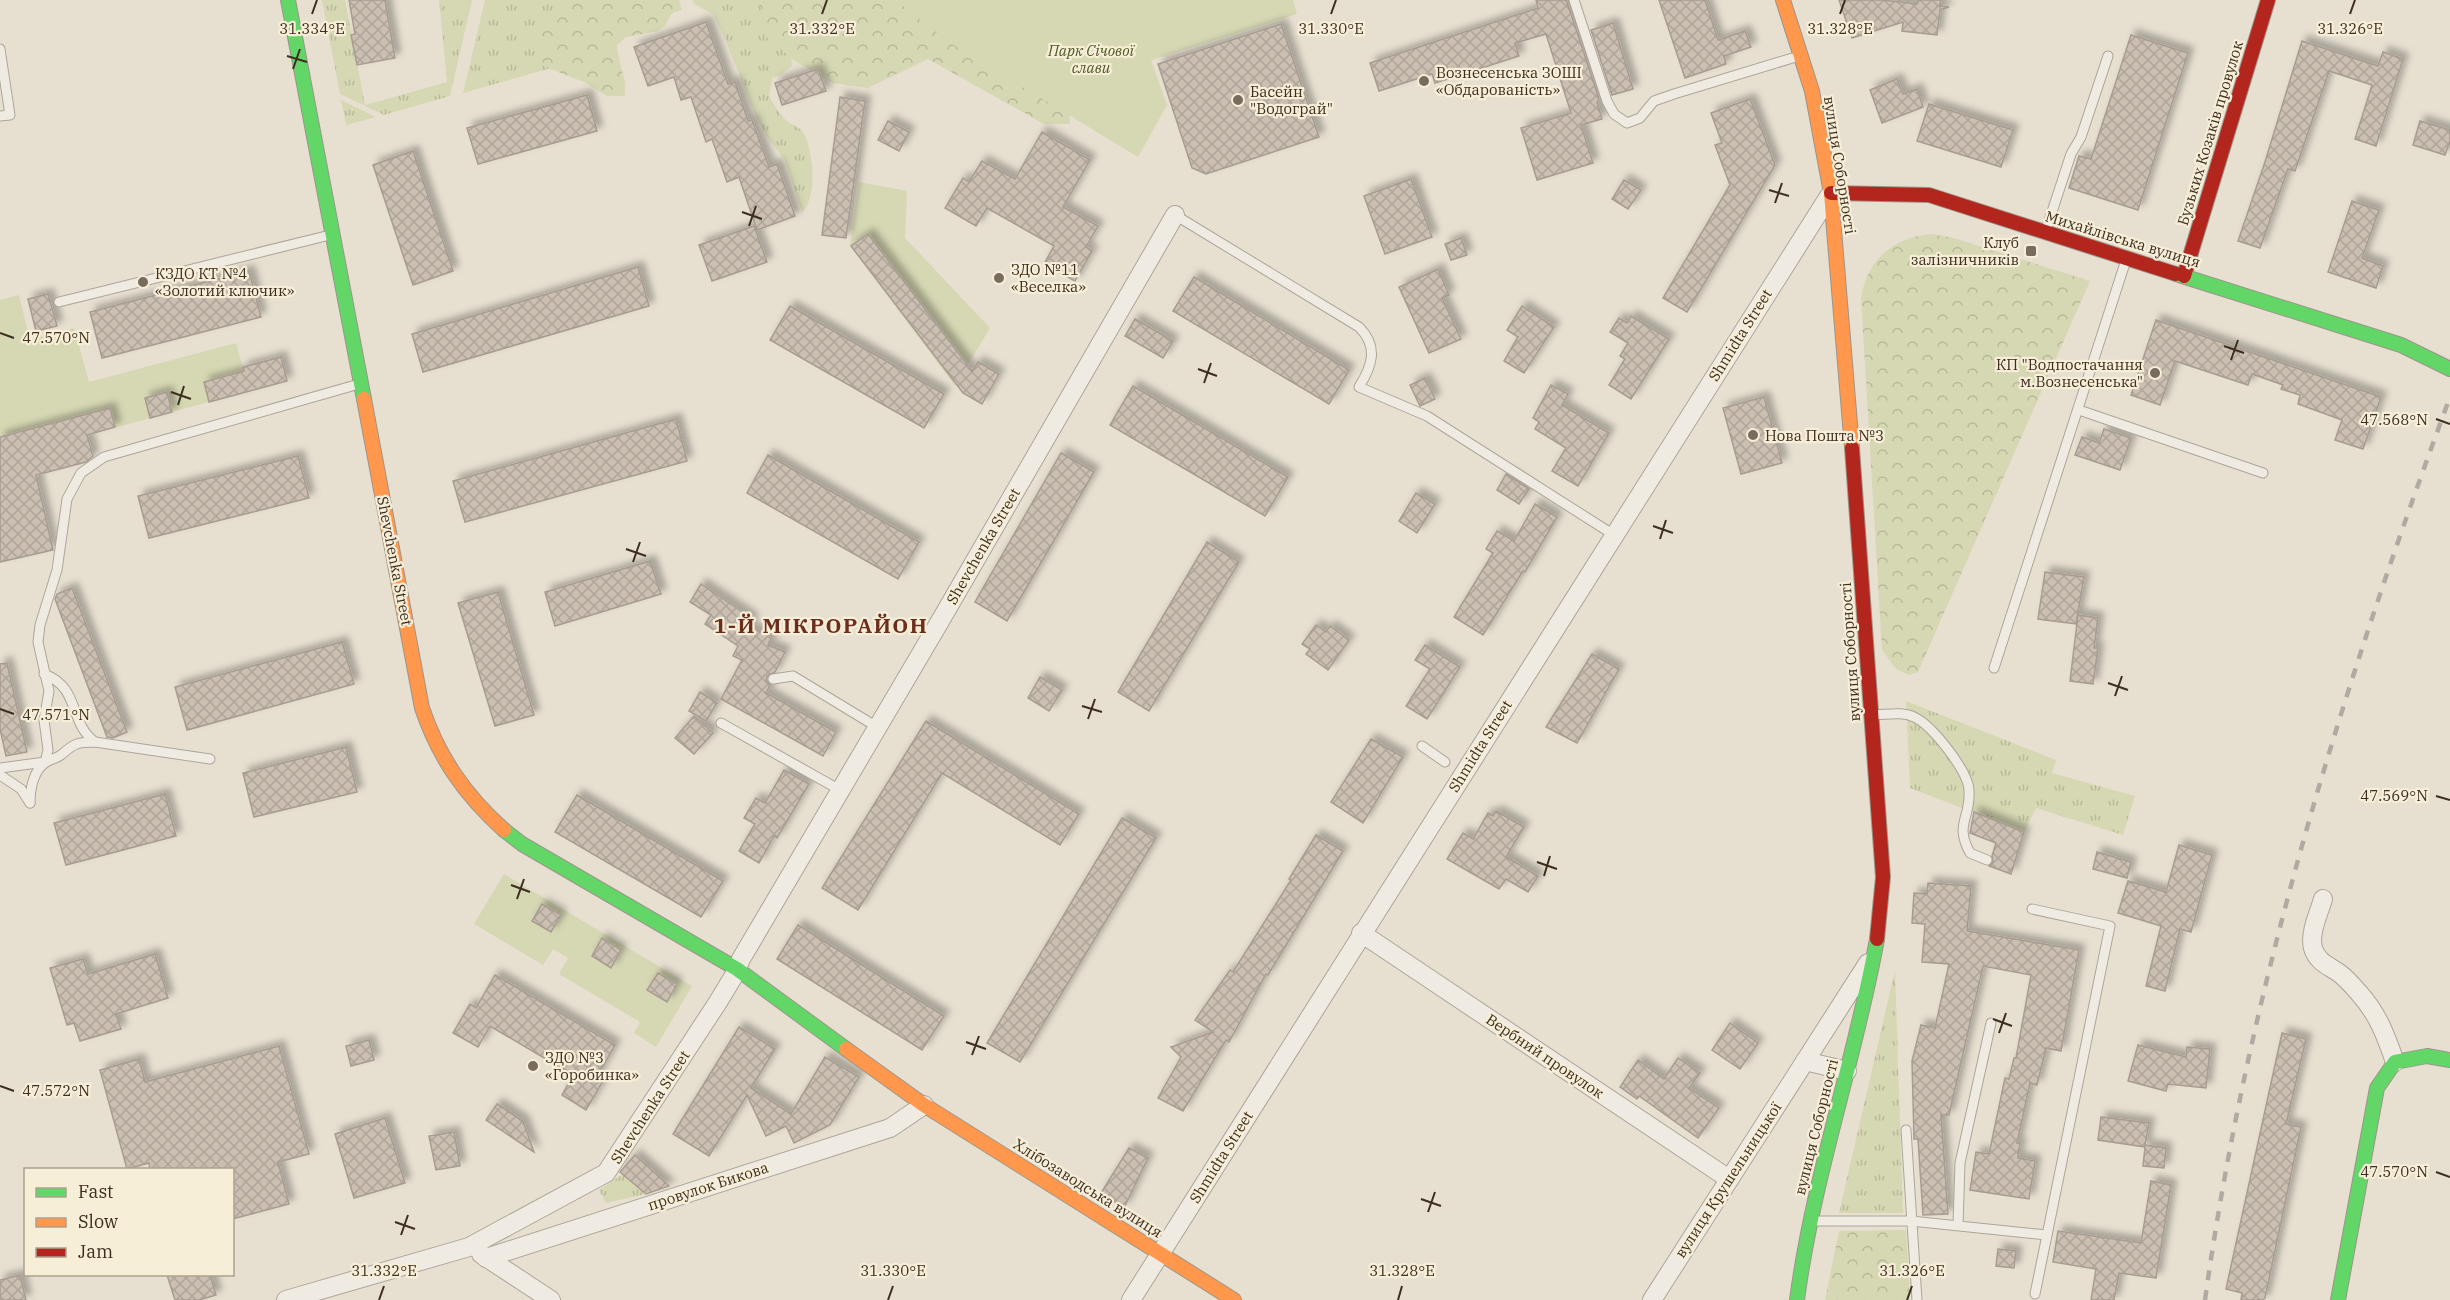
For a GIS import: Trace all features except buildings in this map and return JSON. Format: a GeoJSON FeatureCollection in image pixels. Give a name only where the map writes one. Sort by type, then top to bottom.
{"type":"FeatureCollection","features":[{"type":"Feature","properties":{"kind":"main road","name":"Shevchenka Street"},"geometry":{"type":"LineString","coordinates":[[288,0],[423,708],[441,757],[476,805],[490,820],[522,844],[737,969],[924,1105]]}},
{"type":"Feature","properties":{"kind":"main road","name":"вулиця Соборності"},"geometry":{"type":"LineString","coordinates":[[1783,0],[1812,91],[1831,193],[1841,302],[1883,888],[1874,954],[1810,1221],[1797,1300]]}},
{"type":"Feature","properties":{"kind":"main road","name":"Бузьких Козаків провулок"},"geometry":{"type":"LineString","coordinates":[[2184,276],[2268,0]]}},
{"type":"Feature","properties":{"kind":"main road","name":"Михайлівська вулиця"},"geometry":{"type":"LineString","coordinates":[[1831,193],[1929,195],[2402,345],[2450,369]]}},
{"type":"Feature","properties":{"kind":"main road","name":"Михайлівська вулиця"},"geometry":{"type":"LineString","coordinates":[[2402,345],[2450,352]]}},
{"type":"Feature","properties":{"kind":"main road"},"geometry":{"type":"LineString","coordinates":[[2338,1300],[2378,1088],[2395,1062],[2427,1056],[2450,1059]]}},
{"type":"Feature","properties":{"kind":"main road","name":"Хлібозаводська вулиця"},"geometry":{"type":"LineString","coordinates":[[924,1105],[1234,1300]]}},
{"type":"Feature","properties":{"kind":"street","name":"Shmidta Street"},"geometry":{"type":"LineString","coordinates":[[1131,1300],[1831,193]]}},
{"type":"Feature","properties":{"kind":"street","name":"Shevchenka Street"},"geometry":{"type":"LineString","coordinates":[[469,1247],[606,1173],[718,1002],[741,958],[1175,215]]}},
{"type":"Feature","properties":{"kind":"street"},"geometry":{"type":"LineString","coordinates":[[2323,899],[2312,938],[2313,948],[2318,958],[2359,992],[2376,1014],[2385,1031],[2395,1062]]}},
{"type":"Feature","properties":{"kind":"street","name":"Вербний провулок"},"geometry":{"type":"LineString","coordinates":[[1361,933],[1729,1179]]}},
{"type":"Feature","properties":{"kind":"street","name":"вулиця Крушельницької"},"geometry":{"type":"LineString","coordinates":[[1652,1300],[1874,954]]}},
{"type":"Feature","properties":{"kind":"street"},"geometry":{"type":"LineString","coordinates":[[1805,1061],[1847,1071]]}},
{"type":"Feature","properties":{"kind":"street","name":"провулок Бикова"},"geometry":{"type":"LineString","coordinates":[[486,1258],[890,1128],[924,1105]]}},
{"type":"Feature","properties":{"kind":"street"},"geometry":{"type":"LineString","coordinates":[[286,1300],[469,1247],[551,1300]]}},
{"type":"Feature","properties":{"kind":"lane"},"geometry":{"type":"LineString","coordinates":[[1574,0],[1607,101],[1614,114],[1628,123],[1640,118],[1654,101],[1674,93],[1802,56]]}},
{"type":"Feature","properties":{"kind":"lane"},"geometry":{"type":"LineString","coordinates":[[0,49],[10,115],[0,116]]}},
{"type":"Feature","properties":{"kind":"lane"},"geometry":{"type":"LineString","coordinates":[[2045,232],[2071,154],[2081,137],[2108,56]]}},
{"type":"Feature","properties":{"kind":"lane"},"geometry":{"type":"LineString","coordinates":[[1175,215],[1359,327],[1367,335],[1372,360],[1359,387],[1427,416],[1614,535]]}},
{"type":"Feature","properties":{"kind":"lane"},"geometry":{"type":"LineString","coordinates":[[59,302],[333,234]]}},
{"type":"Feature","properties":{"kind":"lane"},"geometry":{"type":"LineString","coordinates":[[1994,668],[2127,258]]}},
{"type":"Feature","properties":{"kind":"lane"},"geometry":{"type":"LineString","coordinates":[[0,775],[21,789],[30,803],[32,781],[45,762],[48,750],[44,720],[49,691],[38,642],[40,625],[57,570],[67,499],[81,473],[104,457],[361,383]]}},
{"type":"Feature","properties":{"kind":"lane"},"geometry":{"type":"LineString","coordinates":[[2079,410],[2263,473]]}},
{"type":"Feature","properties":{"kind":"lane"},"geometry":{"type":"LineString","coordinates":[[44,674],[63,684],[75,707],[84,734],[95,742]]}},
{"type":"Feature","properties":{"kind":"lane"},"geometry":{"type":"LineString","coordinates":[[773,679],[793,676],[877,728]]}},
{"type":"Feature","properties":{"kind":"lane"},"geometry":{"type":"LineString","coordinates":[[1871,716],[1906,714],[1915,717],[1930,728],[1964,772],[1968,782],[1969,801],[1962,828],[1962,838],[1970,853],[1987,860]]}},
{"type":"Feature","properties":{"kind":"lane"},"geometry":{"type":"LineString","coordinates":[[721,723],[840,790]]}},
{"type":"Feature","properties":{"kind":"lane"},"geometry":{"type":"LineString","coordinates":[[0,768],[45,762],[60,756],[69,746],[81,742],[95,742],[210,759]]}},
{"type":"Feature","properties":{"kind":"lane"},"geometry":{"type":"LineString","coordinates":[[1422,746],[1445,762]]}},
{"type":"Feature","properties":{"kind":"lane"},"geometry":{"type":"LineString","coordinates":[[2032,909],[2110,926],[2035,1294]]}},
{"type":"Feature","properties":{"kind":"lane"},"geometry":{"type":"LineString","coordinates":[[1958,1225],[1960,1163],[1991,1023]]}},
{"type":"Feature","properties":{"kind":"lane"},"geometry":{"type":"LineString","coordinates":[[1906,1130],[1917,1300]]}},
{"type":"Feature","properties":{"kind":"lane"},"geometry":{"type":"LineString","coordinates":[[1810,1221],[1911,1221],[2047,1235]]}},
{"type":"Feature","properties":{"kind":"green space"},"geometry":{"type":"Polygon","coordinates":[[[322,0],[345,0],[365,105],[447,82],[439,0],[472,0],[450,96],[384,115],[340,94],[322,0]]]}},
{"type":"Feature","properties":{"kind":"green space"},"geometry":{"type":"Polygon","coordinates":[[[485,0],[679,0],[682,10],[612,31],[618,49],[463,93],[485,0]]]}},
{"type":"Feature","properties":{"kind":"green space"},"geometry":{"type":"Polygon","coordinates":[[[567,0],[674,0],[674,9],[665,26],[658,31],[626,37],[616,46],[625,83],[625,96],[607,96],[584,82],[548,68],[541,60],[539,37],[549,18],[564,9],[567,0]]]}},
{"type":"Feature","properties":{"kind":"green space"},"geometry":{"type":"Polygon","coordinates":[[[693,0],[779,0],[789,37],[792,66],[772,78],[769,96],[785,119],[803,132],[809,149],[812,185],[807,205],[802,212],[785,160],[767,137],[754,112],[713,14],[694,4],[693,0]]]}},
{"type":"Feature","properties":{"kind":"green space"},"geometry":{"type":"Polygon","coordinates":[[[759,0],[1008,0],[1068,94],[1070,124],[1044,124],[928,59],[868,88],[833,83],[795,61],[764,35],[759,0]]]}},
{"type":"Feature","properties":{"kind":"green space","name":"Парк Січової слави"},"geometry":{"type":"Polygon","coordinates":[[[895,0],[1293,0],[1297,14],[1151,60],[1167,105],[1138,157],[952,44],[895,0]]]}},
{"type":"Feature","properties":{"kind":"green space"},"geometry":{"type":"Polygon","coordinates":[[[341,100],[376,117],[346,125],[341,100]]]}},
{"type":"Feature","properties":{"kind":"green space"},"geometry":{"type":"Polygon","coordinates":[[[859,182],[907,191],[905,238],[990,328],[955,386],[850,246],[859,182]]]}},
{"type":"Feature","properties":{"kind":"green space"},"geometry":{"type":"Polygon","coordinates":[[[1932,234],[1954,238],[2090,281],[1918,672],[1909,675],[1896,669],[1882,650],[1861,298],[1869,272],[1885,252],[1906,240],[1932,234]]]}},
{"type":"Feature","properties":{"kind":"green space"},"geometry":{"type":"Polygon","coordinates":[[[19,295],[30,340],[74,328],[89,382],[236,343],[249,391],[0,459],[0,300],[19,295]]]}},
{"type":"Feature","properties":{"kind":"green space"},"geometry":{"type":"Polygon","coordinates":[[[1906,701],[2056,760],[2052,773],[2135,796],[2123,835],[2036,808],[2024,832],[1910,788],[1906,701]]]}},
{"type":"Feature","properties":{"kind":"green space"},"geometry":{"type":"Polygon","coordinates":[[[504,874],[692,986],[656,1047],[634,1033],[640,1022],[559,974],[568,958],[553,949],[543,965],[474,924],[504,874]]]}},
{"type":"Feature","properties":{"kind":"green space"},"geometry":{"type":"Polygon","coordinates":[[[1895,970],[1903,1213],[1839,1213],[1895,970]]]}},
{"type":"Feature","properties":{"kind":"green space"},"geometry":{"type":"Polygon","coordinates":[[[623,1174],[646,1194],[606,1203],[599,1190],[623,1174]]]}},
{"type":"Feature","properties":{"kind":"green space"},"geometry":{"type":"Polygon","coordinates":[[[1906,1230],[1910,1300],[1825,1300],[1839,1231],[1906,1230]]]}},
{"type":"Feature","properties":{"kind":"railway"},"geometry":{"type":"LineString","coordinates":[[2205,1300],[2223,1184],[2246,1069],[2303,842],[2372,618],[2450,397]]}},
{"type":"Feature","properties":{"kind":"traffic: fast"},"geometry":{"type":"LineString","coordinates":[[288,0],[364,399]]}},
{"type":"Feature","properties":{"kind":"traffic: fast"},"geometry":{"type":"LineString","coordinates":[[2176,274],[2401,345],[2450,369]]}},
{"type":"Feature","properties":{"kind":"traffic: fast"},"geometry":{"type":"LineString","coordinates":[[504,830],[522,844],[737,969],[846,1049]]}},
{"type":"Feature","properties":{"kind":"traffic: fast"},"geometry":{"type":"LineString","coordinates":[[1797,1300],[1813,1209],[1877,939]]}},
{"type":"Feature","properties":{"kind":"traffic: fast"},"geometry":{"type":"LineString","coordinates":[[2338,1300],[2377,1088],[2395,1062],[2427,1056],[2450,1060]]}},
{"type":"Feature","properties":{"kind":"traffic: slow"},"geometry":{"type":"LineString","coordinates":[[1783,0],[1812,91],[1831,193],[1852,448]]}},
{"type":"Feature","properties":{"kind":"traffic: slow"},"geometry":{"type":"LineString","coordinates":[[364,399],[422,708],[436,743],[455,775],[477,803],[504,830]]}},
{"type":"Feature","properties":{"kind":"traffic: slow"},"geometry":{"type":"LineString","coordinates":[[846,1049],[924,1105],[1234,1300]]}},
{"type":"Feature","properties":{"kind":"traffic: jam"},"geometry":{"type":"LineString","coordinates":[[2184,276],[2268,0]]}},
{"type":"Feature","properties":{"kind":"traffic: jam"},"geometry":{"type":"LineString","coordinates":[[1831,193],[1929,195],[2176,274]]}},
{"type":"Feature","properties":{"kind":"traffic: jam"},"geometry":{"type":"LineString","coordinates":[[1852,448],[1883,877],[1877,939]]}},
{"type":"Feature","properties":{"kind":"place","name":"Вознесенська ЗОШІ «Обдарованість»"},"geometry":{"type":"Point","coordinates":[1424,81]}},
{"type":"Feature","properties":{"kind":"place","name":"Басейн \"Водограй\""},"geometry":{"type":"Point","coordinates":[1238,100]}},
{"type":"Feature","properties":{"kind":"place","name":"Клуб залізничників"},"geometry":{"type":"Point","coordinates":[2031,251]}},
{"type":"Feature","properties":{"kind":"place","name":"ЗДО №11 «Веселка»"},"geometry":{"type":"Point","coordinates":[999,278]}},
{"type":"Feature","properties":{"kind":"place","name":"КЗДО КТ №4 «Золотий ключик»"},"geometry":{"type":"Point","coordinates":[143,282]}},
{"type":"Feature","properties":{"kind":"place","name":"КП \"Водпостачання м.Вознесенська\""},"geometry":{"type":"Point","coordinates":[2155,373]}},
{"type":"Feature","properties":{"kind":"place","name":"Нова Пошта №3"},"geometry":{"type":"Point","coordinates":[1753,435]}},
{"type":"Feature","properties":{"kind":"place","name":"ЗДО №3 «Горобинка»"},"geometry":{"type":"Point","coordinates":[533,1066]}},
{"type":"Feature","properties":{"kind":"district","name":"1-Й МІКРОРАЙОН"},"geometry":{"type":"Point","coordinates":[821,625]}}]}
